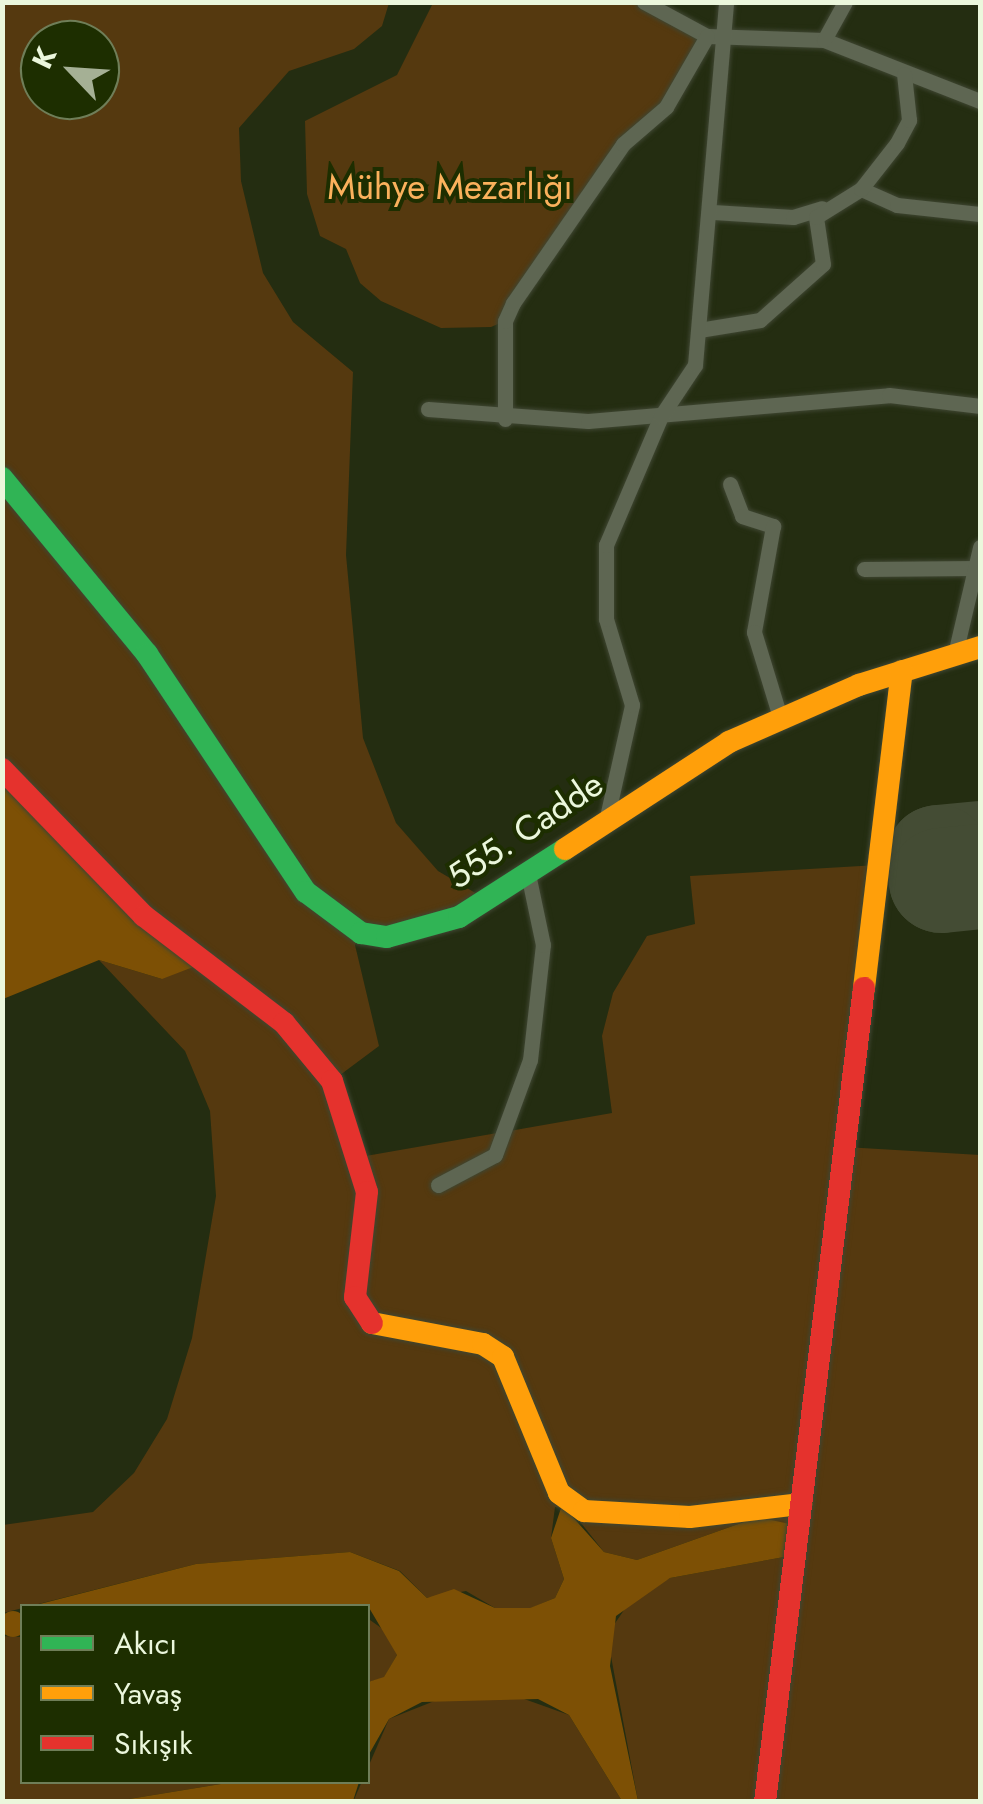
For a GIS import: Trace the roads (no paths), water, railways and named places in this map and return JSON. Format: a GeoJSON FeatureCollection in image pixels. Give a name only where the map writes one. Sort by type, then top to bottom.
{"type":"FeatureCollection","features":[{"type":"Feature","properties":{"kind":"street"},"geometry":{"type":"LineString","coordinates":[[644,2],[715,36],[824,40],[980,102]]}},
{"type":"Feature","properties":{"kind":"street"},"geometry":{"type":"LineString","coordinates":[[505,418],[513,303],[624,144],[666,108],[715,36],[726,2]]}},
{"type":"Feature","properties":{"kind":"street"},"geometry":{"type":"LineString","coordinates":[[824,40],[845,2]]}},
{"type":"Feature","properties":{"kind":"street"},"geometry":{"type":"LineString","coordinates":[[607,817],[632,705],[606,619],[606,545],[661,416],[690,386],[713,212],[715,36]]}},
{"type":"Feature","properties":{"kind":"street"},"geometry":{"type":"LineString","coordinates":[[713,212],[793,217],[862,189],[909,120],[904,74]]}},
{"type":"Feature","properties":{"kind":"street"},"geometry":{"type":"LineString","coordinates":[[862,189],[897,206],[980,214]]}},
{"type":"Feature","properties":{"kind":"street"},"geometry":{"type":"LineString","coordinates":[[699,330],[760,320],[809,279],[826,257],[816,229],[822,208]]}},
{"type":"Feature","properties":{"kind":"street"},"geometry":{"type":"LineString","coordinates":[[428,410],[505,418],[661,416],[889,395],[980,406]]}},
{"type":"Feature","properties":{"kind":"street","name":"555. Cadde"},"geometry":{"type":"LineString","coordinates":[[2,478],[147,654],[332,918],[388,937],[432,928],[528,874],[607,817],[780,718],[902,670],[980,647]]}},
{"type":"Feature","properties":{"kind":"street"},"geometry":{"type":"LineString","coordinates":[[730,484],[742,516],[773,526],[754,632],[780,718]]}},
{"type":"Feature","properties":{"kind":"street"},"geometry":{"type":"LineString","coordinates":[[955,654],[980,547]]}},
{"type":"Feature","properties":{"kind":"street"},"geometry":{"type":"LineString","coordinates":[[864,569],[975,568]]}},
{"type":"Feature","properties":{"kind":"street"},"geometry":{"type":"LineString","coordinates":[[765,1802],[902,670]]}},
{"type":"Feature","properties":{"kind":"street"},"geometry":{"type":"LineString","coordinates":[[2,769],[144,916],[284,1023],[332,1081],[367,1192],[355,1278],[361,1313],[400,1334],[482,1344],[503,1357],[559,1492],[584,1511],[690,1518],[802,1504]]}},
{"type":"Feature","properties":{"kind":"street"},"geometry":{"type":"LineString","coordinates":[[438,1185],[494,1156],[530,1060],[543,946],[528,874]]}},
{"type":"Feature","properties":{"kind":"park label","name":"Mühye Mezarlığı"},"geometry":{"type":"Point","coordinates":[450,187]}}]}
